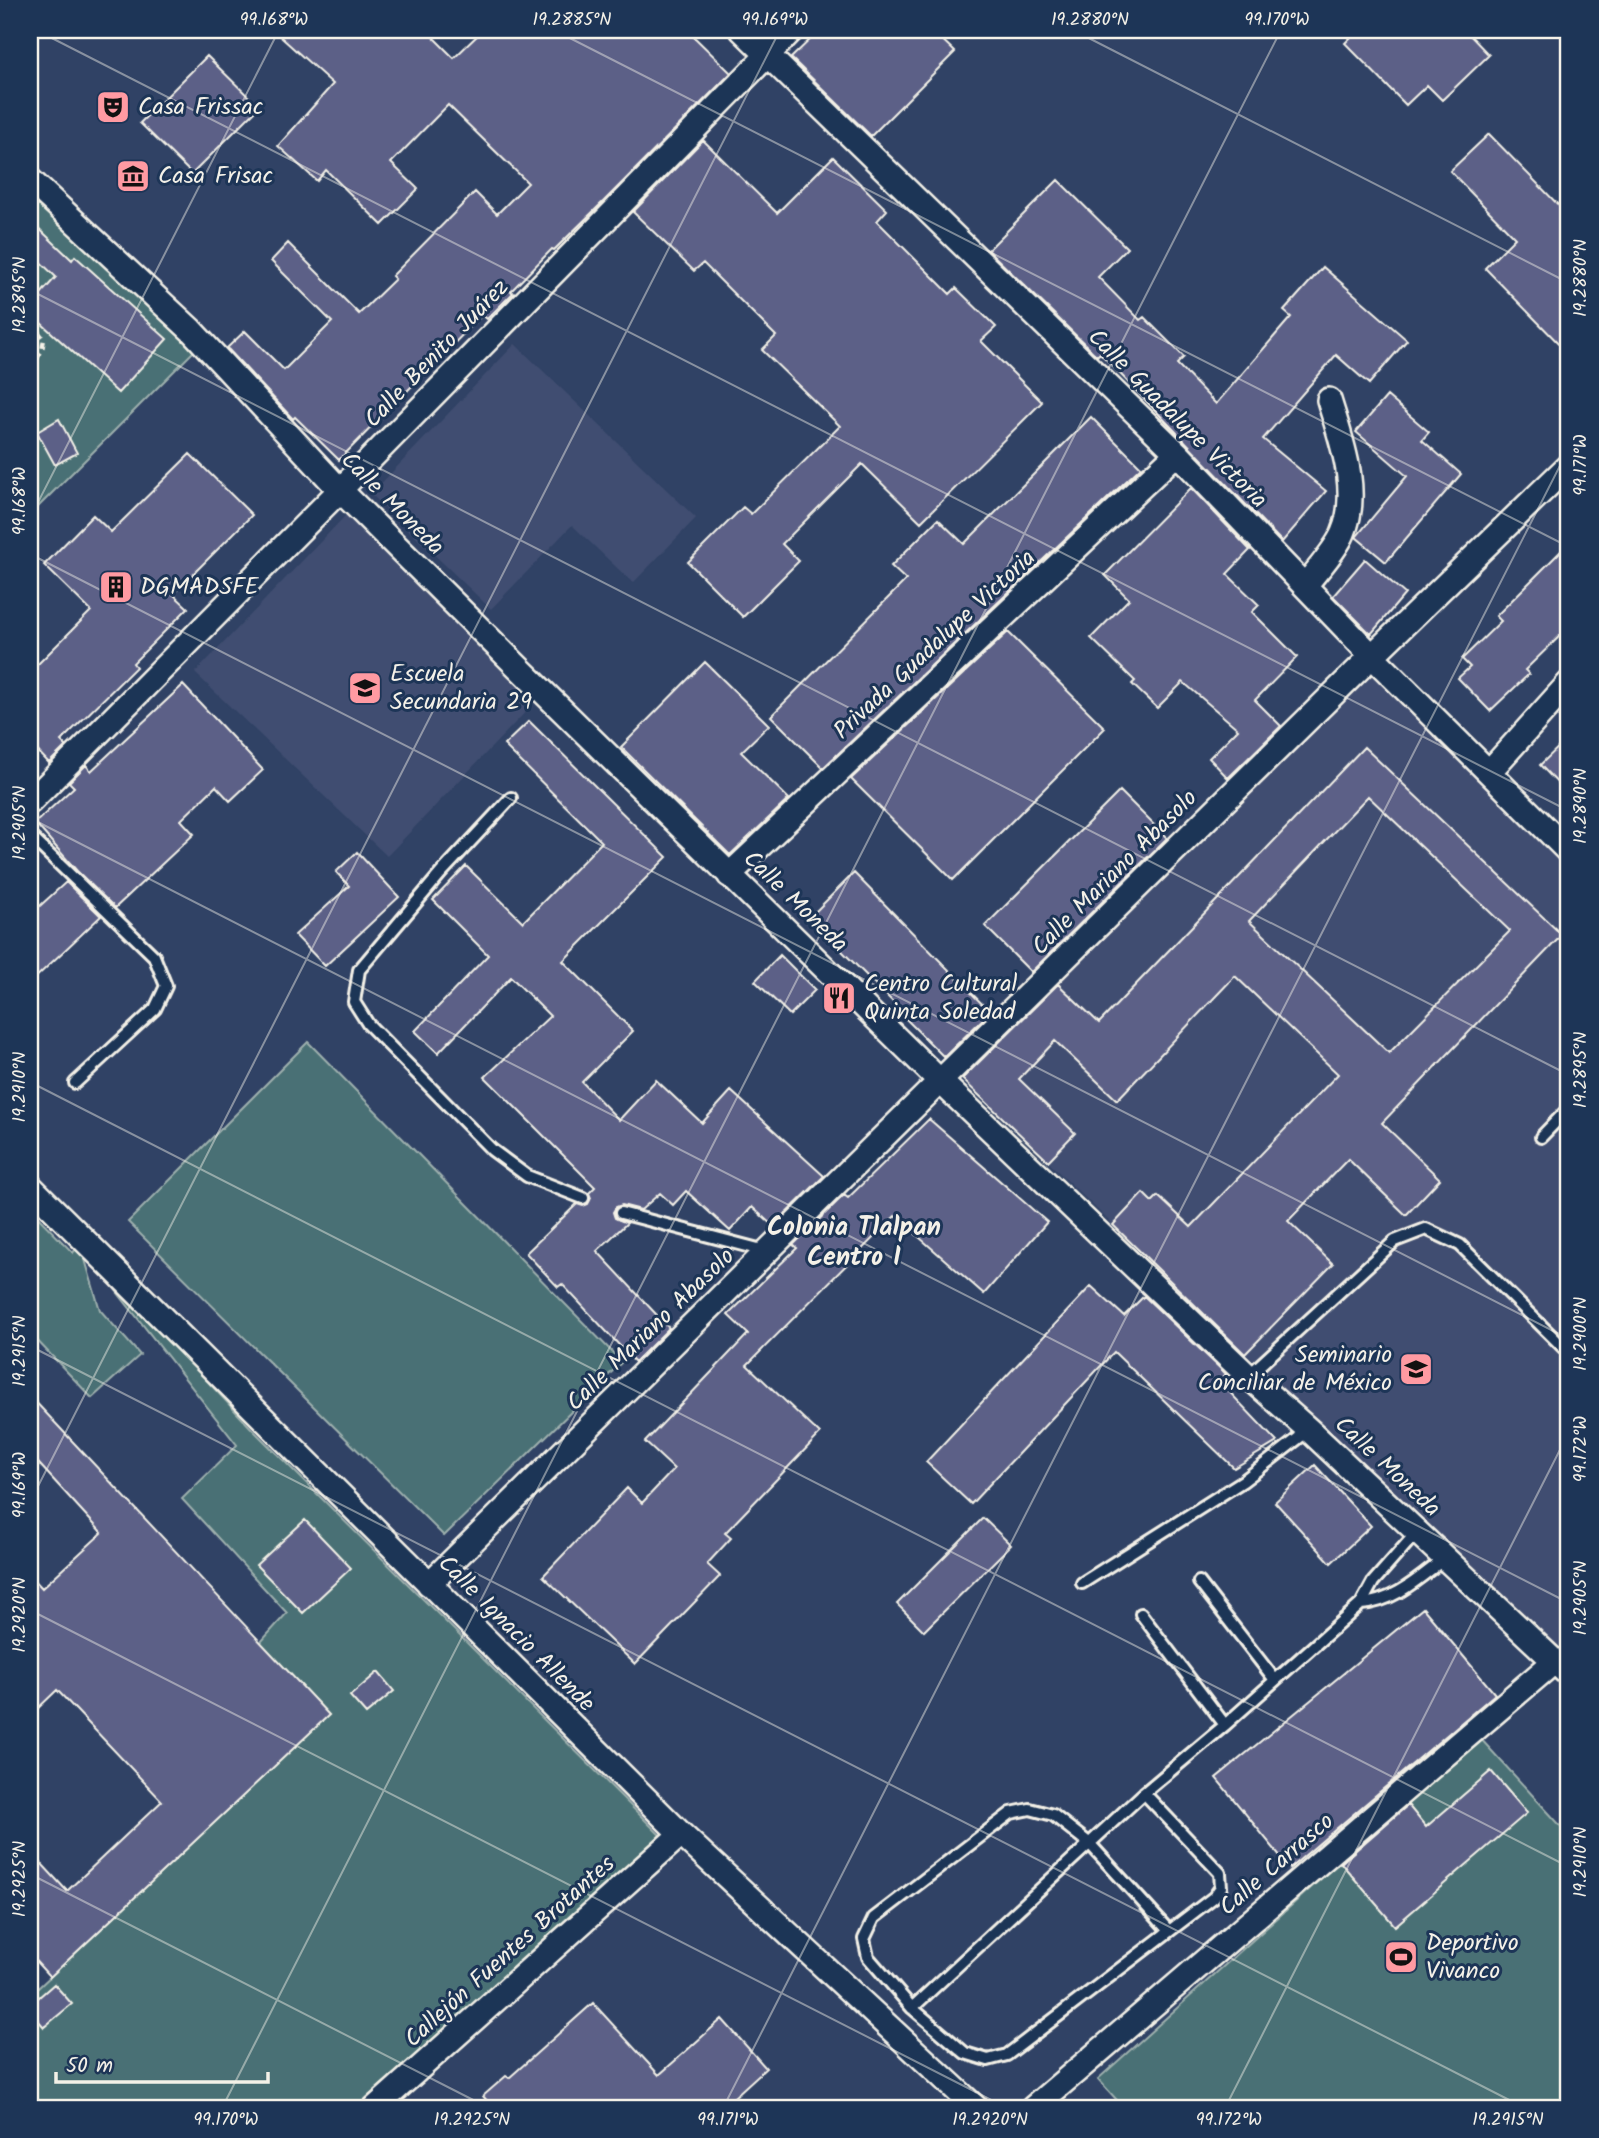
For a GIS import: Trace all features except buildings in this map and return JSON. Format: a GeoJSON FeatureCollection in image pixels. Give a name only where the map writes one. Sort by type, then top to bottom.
{"type":"FeatureCollection","features":[{"type":"Feature","properties":{"kind":"street","name":"Calle Guadalupe Victoria"},"geometry":{"type":"LineString","coordinates":[[742,30],[1177,453],[1372,656],[1569,852]]}},
{"type":"Feature","properties":{"kind":"street","name":"Calle Benito Juárez"},"geometry":{"type":"LineString","coordinates":[[30,802],[792,30]]}},
{"type":"Feature","properties":{"kind":"street","name":"Calle Moneda"},"geometry":{"type":"LineString","coordinates":[[30,180],[191,330],[340,490],[941,1082],[1248,1376],[1310,1430],[1562,1668]]}},
{"type":"Feature","properties":{"kind":"street"},"geometry":{"type":"LineString","coordinates":[[1305,586],[1343,533],[1351,498],[1344,449],[1329,400]]}},
{"type":"Feature","properties":{"kind":"street","name":"Privada Guadalupe Victoria"},"geometry":{"type":"LineString","coordinates":[[729,874],[1177,453]]}},
{"type":"Feature","properties":{"kind":"street","name":"Calle Mariano Abasolo"},"geometry":{"type":"LineString","coordinates":[[429,1584],[1569,465]]}},
{"type":"Feature","properties":{"kind":"street"},"geometry":{"type":"LineString","coordinates":[[1489,772],[1569,683]]}},
{"type":"Feature","properties":{"kind":"street","name":"Calle Ignacio Allende"},"geometry":{"type":"LineString","coordinates":[[30,1186],[681,1834],[976,2108]]}},
{"type":"Feature","properties":{"kind":"street","name":"Calle Carrasco"},"geometry":{"type":"LineString","coordinates":[[1033,2108],[1562,1668]]}},
{"type":"Feature","properties":{"kind":"street","name":"Callejón Fuentes Brotantes"},"geometry":{"type":"LineString","coordinates":[[375,2108],[681,1834]]}},
{"type":"Feature","properties":{"kind":"lane"},"geometry":{"type":"LineString","coordinates":[[511,798],[442,873],[359,971],[354,1002],[368,1024],[492,1150],[527,1176],[583,1198]]}},
{"type":"Feature","properties":{"kind":"lane"},"geometry":{"type":"LineString","coordinates":[[30,836],[154,956],[166,986],[155,1009],[75,1083]]}},
{"type":"Feature","properties":{"kind":"lane"},"geometry":{"type":"LineString","coordinates":[[1541,1137],[1569,1108]]}},
{"type":"Feature","properties":{"kind":"lane"},"geometry":{"type":"LineString","coordinates":[[621,1213],[768,1252]]}},
{"type":"Feature","properties":{"kind":"lane"},"geometry":{"type":"LineString","coordinates":[[1248,1376],[1395,1241],[1426,1229],[1460,1245],[1569,1353]]}},
{"type":"Feature","properties":{"kind":"lane"},"geometry":{"type":"LineString","coordinates":[[1082,1583],[1243,1481],[1310,1430]]}},
{"type":"Feature","properties":{"kind":"lane"},"geometry":{"type":"LineString","coordinates":[[912,2008],[1144,1793],[1361,1604],[1373,1582],[1417,1532]]}},
{"type":"Feature","properties":{"kind":"lane"},"geometry":{"type":"LineString","coordinates":[[1361,1604],[1376,1603],[1389,1598],[1444,1559]]}},
{"type":"Feature","properties":{"kind":"lane"},"geometry":{"type":"LineString","coordinates":[[1199,1582],[1275,1680]]}},
{"type":"Feature","properties":{"kind":"lane"},"geometry":{"type":"LineString","coordinates":[[1141,1614],[1225,1725]]}},
{"type":"Feature","properties":{"kind":"lane"},"geometry":{"type":"LineString","coordinates":[[1144,1793],[1220,1873],[1221,1887],[1214,1897],[1007,2055],[988,2060],[965,2053],[912,2008],[868,1956],[864,1938],[874,1918],[1011,1813],[1030,1809],[1054,1815],[1090,1844],[1169,1931]]}},
{"type":"Feature","properties":{"kind":"path"},"geometry":{"type":"LineString","coordinates":[[30,322],[44,339],[42,350],[30,371]]}},
{"type":"Feature","properties":{"kind":"shaded area"},"geometry":{"type":"Polygon","coordinates":[[[515,344],[696,518],[633,583],[572,525],[491,609],[371,494],[515,344]]]}},
{"type":"Feature","properties":{"kind":"shaded area","name":"Escuela Secundaria 29"},"geometry":{"type":"Polygon","coordinates":[[[346,515],[534,703],[387,856],[195,673],[346,515]]]}},
{"type":"Feature","properties":{"kind":"shaded area","name":"Seminario Conciliar de México"},"geometry":{"type":"Polygon","coordinates":[[[1373,665],[1569,864],[1569,1666],[956,1073],[1373,665]]]}},
{"type":"Feature","properties":{"kind":"green space"},"geometry":{"type":"Polygon","coordinates":[[[30,185],[201,344],[30,515],[30,185]]]}},
{"type":"Feature","properties":{"kind":"green space"},"geometry":{"type":"Polygon","coordinates":[[[308,1042],[622,1362],[444,1536],[128,1222],[308,1042]]]}},
{"type":"Feature","properties":{"kind":"green space"},"geometry":{"type":"Polygon","coordinates":[[[30,1209],[73,1253],[79,1244],[81,1246],[100,1310],[140,1355],[92,1398],[30,1333],[30,1209]]]}},
{"type":"Feature","properties":{"kind":"green space"},"geometry":{"type":"Polygon","coordinates":[[[82,1247],[253,1430],[663,1838],[355,2108],[44,2108],[30,2093],[30,1980],[38,1988],[329,1715],[260,1643],[287,1613],[182,1499],[237,1445],[82,1247]]]}},
{"type":"Feature","properties":{"kind":"green space","name":"Deportivo Vivanco"},"geometry":{"type":"Polygon","coordinates":[[[1479,1737],[1569,1835],[1569,2108],[1124,2108],[1098,2079],[1479,1737]]]}},
{"type":"Feature","properties":{"kind":"place","name":"Casa Frissac"},"geometry":{"type":"Point","coordinates":[113,107]}},
{"type":"Feature","properties":{"kind":"place","name":"Casa Frisac"},"geometry":{"type":"Point","coordinates":[133,176]}},
{"type":"Feature","properties":{"kind":"place","name":"DGMADSFE"},"geometry":{"type":"Point","coordinates":[116,587]}},
{"type":"Feature","properties":{"kind":"place","name":"Escuela Secundaria 29"},"geometry":{"type":"Point","coordinates":[365,688]}},
{"type":"Feature","properties":{"kind":"place","name":"Centro Cultural Quinta Soledad"},"geometry":{"type":"Point","coordinates":[839,998]}},
{"type":"Feature","properties":{"kind":"place","name":"Seminario Conciliar de México"},"geometry":{"type":"Point","coordinates":[1416,1369]}},
{"type":"Feature","properties":{"kind":"place","name":"Deportivo Vivanco"},"geometry":{"type":"Point","coordinates":[1401,1957]}},
{"type":"Feature","properties":{"kind":"district","name":"Colonia Tlalpan Centro I"},"geometry":{"type":"Point","coordinates":[854,1243]}}]}
